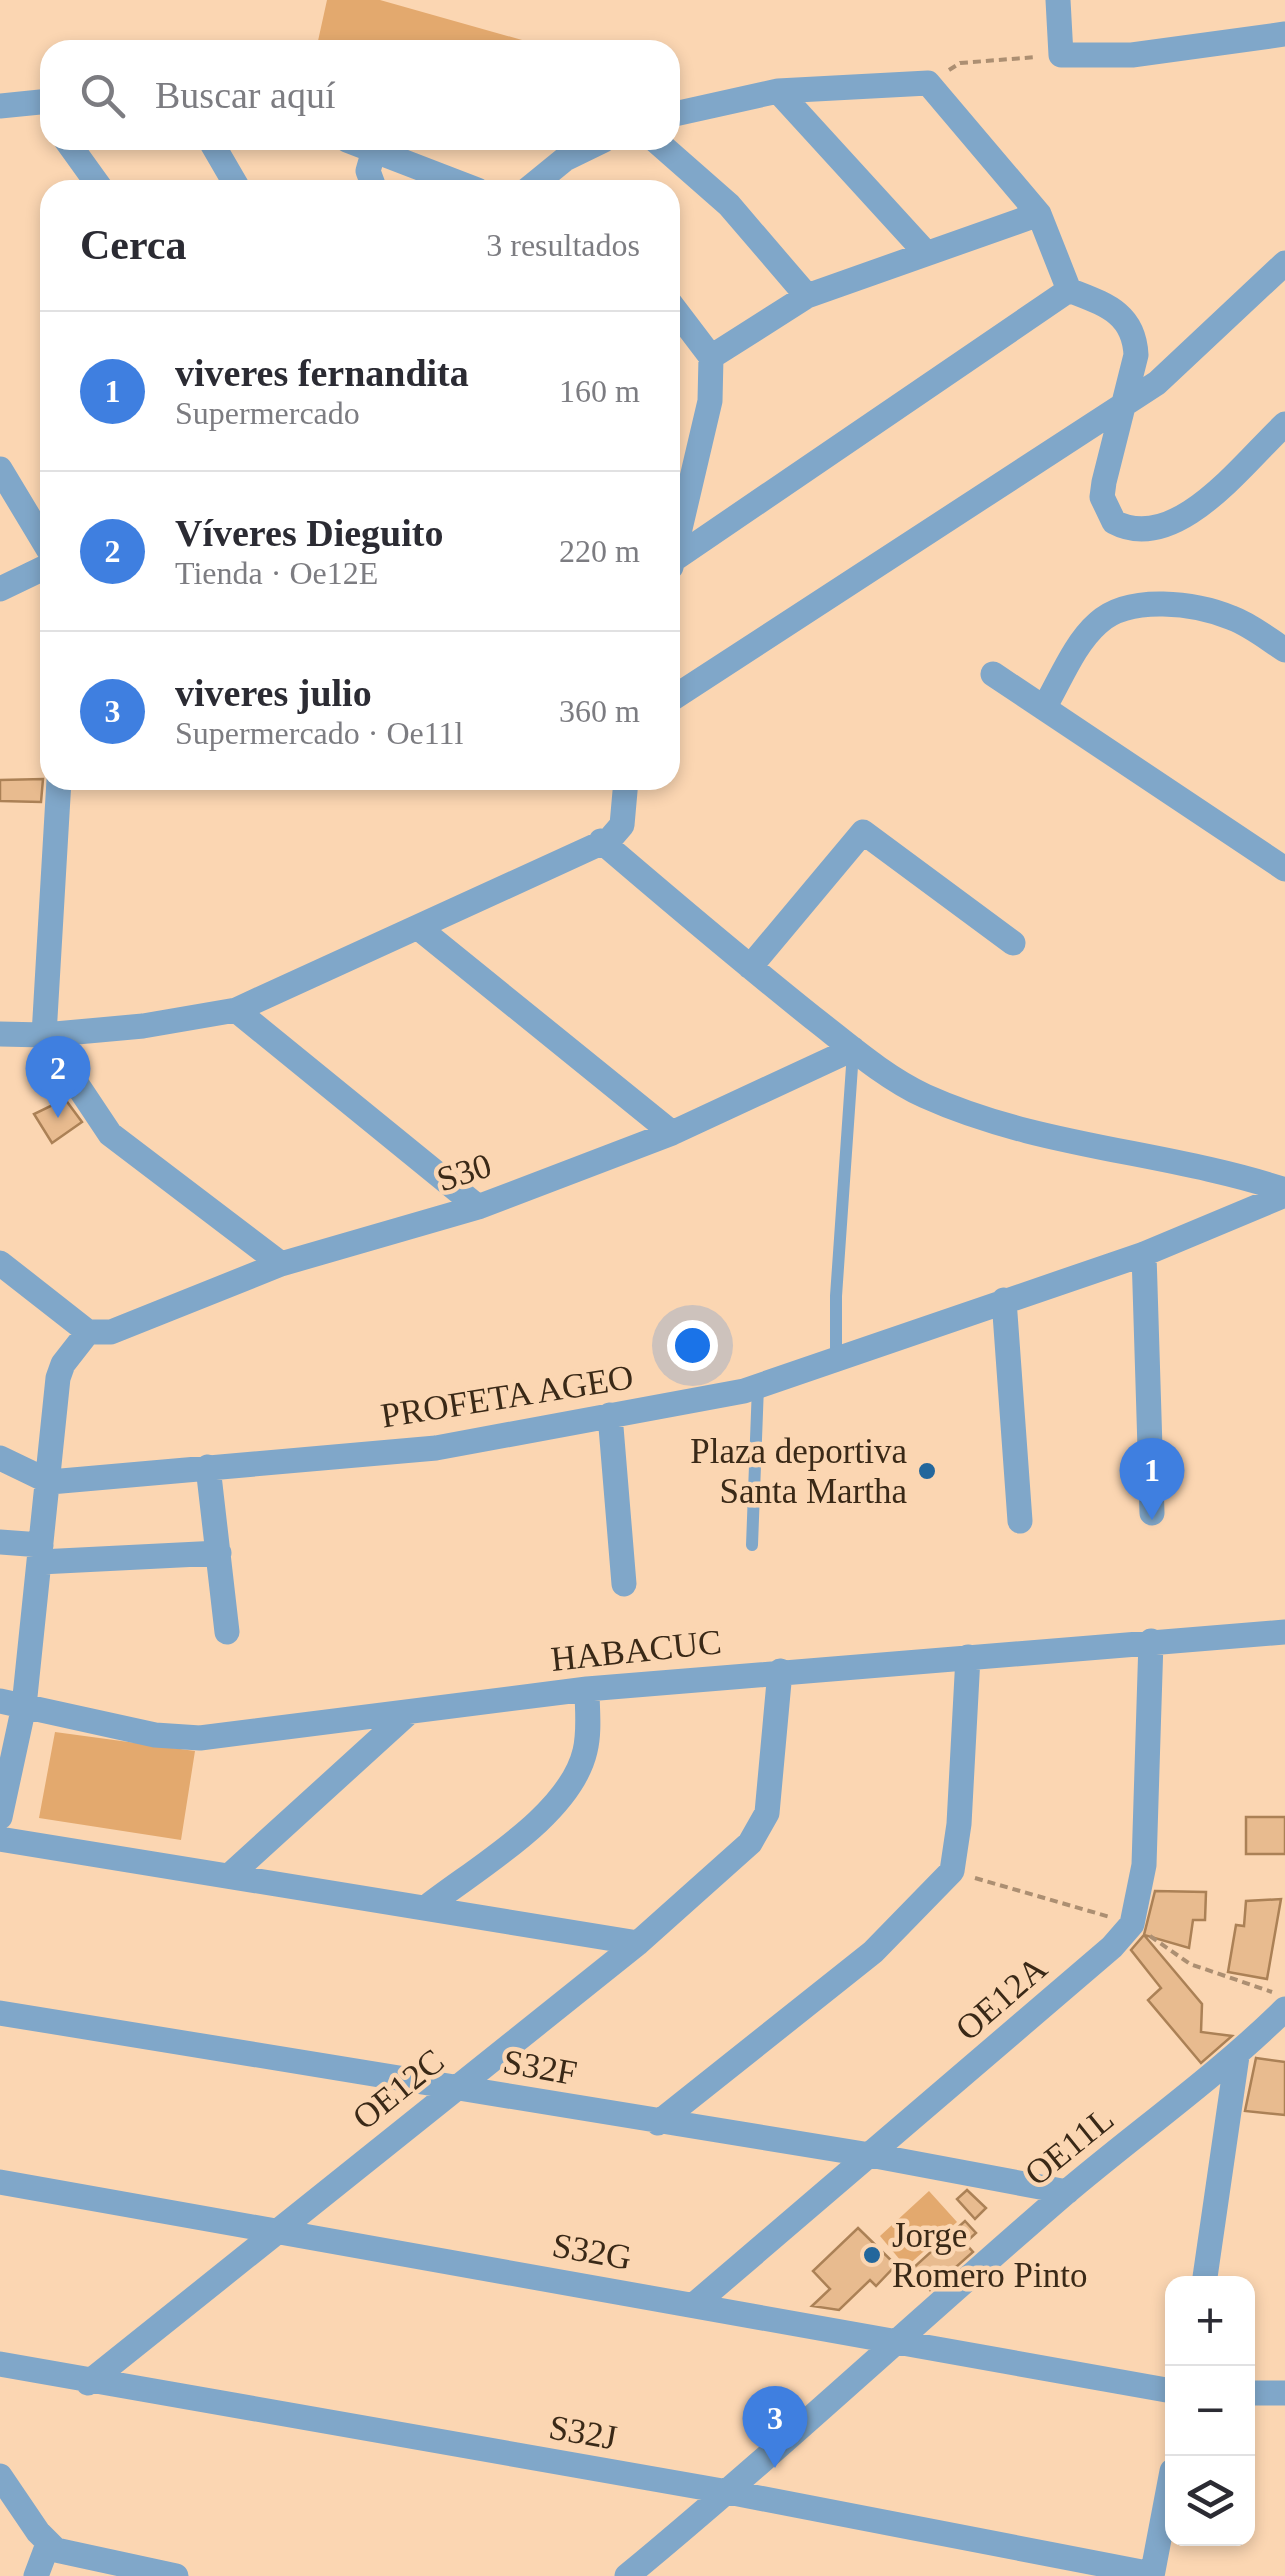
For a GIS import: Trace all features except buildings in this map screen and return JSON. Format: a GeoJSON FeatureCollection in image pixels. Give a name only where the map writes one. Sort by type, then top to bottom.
{"type":"FeatureCollection","features":[{"type":"Feature","properties":{"kind":"street"},"geometry":{"type":"LineString","coordinates":[[1058,0],[1061,55],[1132,54],[1285,34]]}},
{"type":"Feature","properties":{"kind":"street"},"geometry":{"type":"LineString","coordinates":[[680,113],[778,91],[928,84],[1039,214],[1070,290],[1104,302],[1130,324],[1136,355],[1102,497],[1114,522],[1147,533],[1183,519],[1285,424]]}},
{"type":"Feature","properties":{"kind":"street"},"geometry":{"type":"LineString","coordinates":[[778,91],[926,253]]}},
{"type":"Feature","properties":{"kind":"street"},"geometry":{"type":"LineString","coordinates":[[0,106],[40,106]]}},
{"type":"Feature","properties":{"kind":"street"},"geometry":{"type":"LineString","coordinates":[[73,150],[95,180]]}},
{"type":"Feature","properties":{"kind":"street"},"geometry":{"type":"LineString","coordinates":[[216,150],[232,180]]}},
{"type":"Feature","properties":{"kind":"street"},"geometry":{"type":"LineString","coordinates":[[371,180],[368,171],[374,150],[451,180]]}},
{"type":"Feature","properties":{"kind":"street"},"geometry":{"type":"LineString","coordinates":[[539,180],[564,159],[583,150]]}},
{"type":"Feature","properties":{"kind":"street"},"geometry":{"type":"LineString","coordinates":[[666,150],[729,205],[806,296]]}},
{"type":"Feature","properties":{"kind":"street"},"geometry":{"type":"LineString","coordinates":[[711,357],[806,296],[1039,214]]}},
{"type":"Feature","properties":{"kind":"street"},"geometry":{"type":"LineString","coordinates":[[680,693],[1157,383],[1285,264]]}},
{"type":"Feature","properties":{"kind":"street"},"geometry":{"type":"LineString","coordinates":[[680,560],[1070,290]]}},
{"type":"Feature","properties":{"kind":"street"},"geometry":{"type":"LineString","coordinates":[[680,316],[711,357],[710,401],[680,530]]}},
{"type":"Feature","properties":{"kind":"street"},"geometry":{"type":"LineString","coordinates":[[680,461],[697,455]]}},
{"type":"Feature","properties":{"kind":"street"},"geometry":{"type":"LineString","coordinates":[[0,469],[40,535]]}},
{"type":"Feature","properties":{"kind":"street"},"geometry":{"type":"LineString","coordinates":[[0,588],[40,570]]}},
{"type":"Feature","properties":{"kind":"street"},"geometry":{"type":"LineString","coordinates":[[1044,708],[1088,633],[1112,613],[1129,608],[1172,605],[1208,610],[1234,618],[1285,650]]}},
{"type":"Feature","properties":{"kind":"street"},"geometry":{"type":"LineString","coordinates":[[993,674],[1285,869]]}},
{"type":"Feature","properties":{"kind":"street"},"geometry":{"type":"LineString","coordinates":[[58,790],[44,1036],[110,1134],[282,1264]]}},
{"type":"Feature","properties":{"kind":"street"},"geometry":{"type":"LineString","coordinates":[[0,1034],[44,1036],[143,1026],[236,1010],[602,842],[622,826],[625,790]]}},
{"type":"Feature","properties":{"kind":"street"},"geometry":{"type":"LineString","coordinates":[[750,967],[863,832],[1012,943]]}},
{"type":"Feature","properties":{"kind":"street"},"geometry":{"type":"LineString","coordinates":[[602,842],[750,967],[909,1088],[948,1105],[1083,1147],[1238,1176],[1285,1192]]}},
{"type":"Feature","properties":{"kind":"street"},"geometry":{"type":"LineString","coordinates":[[420,928],[672,1133]]}},
{"type":"Feature","properties":{"kind":"street"},"geometry":{"type":"LineString","coordinates":[[236,1010],[478,1206]]}},
{"type":"Feature","properties":{"kind":"street","name":"S30"},"geometry":{"type":"LineString","coordinates":[[88,1332],[111,1332],[282,1264],[478,1206],[672,1133],[853,1049]]}},
{"type":"Feature","properties":{"kind":"street","name":"PROFETA AGEO"},"geometry":{"type":"LineString","coordinates":[[50,1482],[436,1448],[758,1386],[1144,1254],[1285,1192]]}},
{"type":"Feature","properties":{"kind":"street"},"geometry":{"type":"LineString","coordinates":[[1144,1254],[1152,1513]]}},
{"type":"Feature","properties":{"kind":"street"},"geometry":{"type":"LineString","coordinates":[[0,1264],[88,1332],[60,1371],[50,1482],[12,1703],[0,1816]]}},
{"type":"Feature","properties":{"kind":"street"},"geometry":{"type":"LineString","coordinates":[[1004,1300],[1020,1521]]}},
{"type":"Feature","properties":{"kind":"street"},"geometry":{"type":"LineString","coordinates":[[610,1415],[624,1584]]}},
{"type":"Feature","properties":{"kind":"street"},"geometry":{"type":"LineString","coordinates":[[0,1458],[50,1482]]}},
{"type":"Feature","properties":{"kind":"street"},"geometry":{"type":"LineString","coordinates":[[208,1466],[227,1632]]}},
{"type":"Feature","properties":{"kind":"street"},"geometry":{"type":"LineString","coordinates":[[0,1542],[40,1554],[219,1554]]}},
{"type":"Feature","properties":{"kind":"street","name":"HABACUC"},"geometry":{"type":"LineString","coordinates":[[12,1703],[155,1735],[200,1738],[406,1715],[587,1689],[1285,1632]]}},
{"type":"Feature","properties":{"kind":"street","name":"OE12A"},"geometry":{"type":"LineString","coordinates":[[696,2304],[1112,1947],[1132,1924],[1144,1865],[1150,1641]]}},
{"type":"Feature","properties":{"kind":"street"},"geometry":{"type":"LineString","coordinates":[[658,2123],[862,1961],[952,1870],[959,1824],[968,1657]]}},
{"type":"Feature","properties":{"kind":"street","name":"OE12C"},"geometry":{"type":"LineString","coordinates":[[88,2383],[638,1943],[735,1859],[761,1828],[767,1813],[780,1671]]}},
{"type":"Feature","properties":{"kind":"street"},"geometry":{"type":"LineString","coordinates":[[428,1906],[542,1818],[570,1787],[585,1752],[587,1689]]}},
{"type":"Feature","properties":{"kind":"street"},"geometry":{"type":"LineString","coordinates":[[229,1876],[406,1715]]}},
{"type":"Feature","properties":{"kind":"street"},"geometry":{"type":"LineString","coordinates":[[0,1838],[638,1943]]}},
{"type":"Feature","properties":{"kind":"street","name":"OE11L"},"geometry":{"type":"LineString","coordinates":[[627,2576],[728,2492],[1067,2192],[1237,2056],[1285,2008]]}},
{"type":"Feature","properties":{"kind":"street","name":"S32F"},"geometry":{"type":"LineString","coordinates":[[0,2014],[870,2155],[1067,2192]]}},
{"type":"Feature","properties":{"kind":"street"},"geometry":{"type":"LineString","coordinates":[[1205,2276],[1237,2056]]}},
{"type":"Feature","properties":{"kind":"street","name":"S32G"},"geometry":{"type":"LineString","coordinates":[[0,2182],[899,2339],[1165,2390]]}},
{"type":"Feature","properties":{"kind":"street","name":"S32J"},"geometry":{"type":"LineString","coordinates":[[0,2364],[88,2383],[728,2492],[1152,2575]]}},
{"type":"Feature","properties":{"kind":"street"},"geometry":{"type":"LineString","coordinates":[[1255,2393],[1285,2393]]}},
{"type":"Feature","properties":{"kind":"street"},"geometry":{"type":"LineString","coordinates":[[0,2476],[48,2544],[67,2556],[176,2576]]}},
{"type":"Feature","properties":{"kind":"street"},"geometry":{"type":"LineString","coordinates":[[1152,2575],[1165,2507]]}},
{"type":"Feature","properties":{"kind":"street"},"geometry":{"type":"LineString","coordinates":[[36,2576],[48,2544]]}},
{"type":"Feature","properties":{"kind":"lane"},"geometry":{"type":"LineString","coordinates":[[836,1362],[836,1296],[853,1049]]}},
{"type":"Feature","properties":{"kind":"lane"},"geometry":{"type":"LineString","coordinates":[[752,1545],[758,1386]]}},
{"type":"Feature","properties":{"kind":"path"},"geometry":{"type":"LineString","coordinates":[[928,84],[960,63],[1061,55]]}},
{"type":"Feature","properties":{"kind":"shaded area"},"geometry":{"type":"Polygon","coordinates":[[[327,0],[380,0],[522,40],[318,40],[327,0]]]}},
{"type":"Feature","properties":{"kind":"shaded area"},"geometry":{"type":"Polygon","coordinates":[[[55,1732],[195,1751],[181,1840],[39,1818],[55,1732]]]}},
{"type":"Feature","properties":{"kind":"shaded area"},"geometry":{"type":"Polygon","coordinates":[[[929,2191],[957,2222],[906,2267],[880,2236],[929,2191]]]}},
{"type":"Feature","properties":{"kind":"place","name":"Víveres Dieguito"},"geometry":{"type":"Point","coordinates":[58,1118]}},
{"type":"Feature","properties":{"kind":"place","name":"Plaza deportiva Santa Martha"},"geometry":{"type":"Point","coordinates":[927,1471]}},
{"type":"Feature","properties":{"kind":"place","name":"viveres fernandita"},"geometry":{"type":"Point","coordinates":[1152,1520]}},
{"type":"Feature","properties":{"kind":"place","name":"Jorge Romero Pinto"},"geometry":{"type":"Point","coordinates":[872,2255]}},
{"type":"Feature","properties":{"kind":"place","name":"viveres julio"},"geometry":{"type":"Point","coordinates":[775,2468]}}]}
